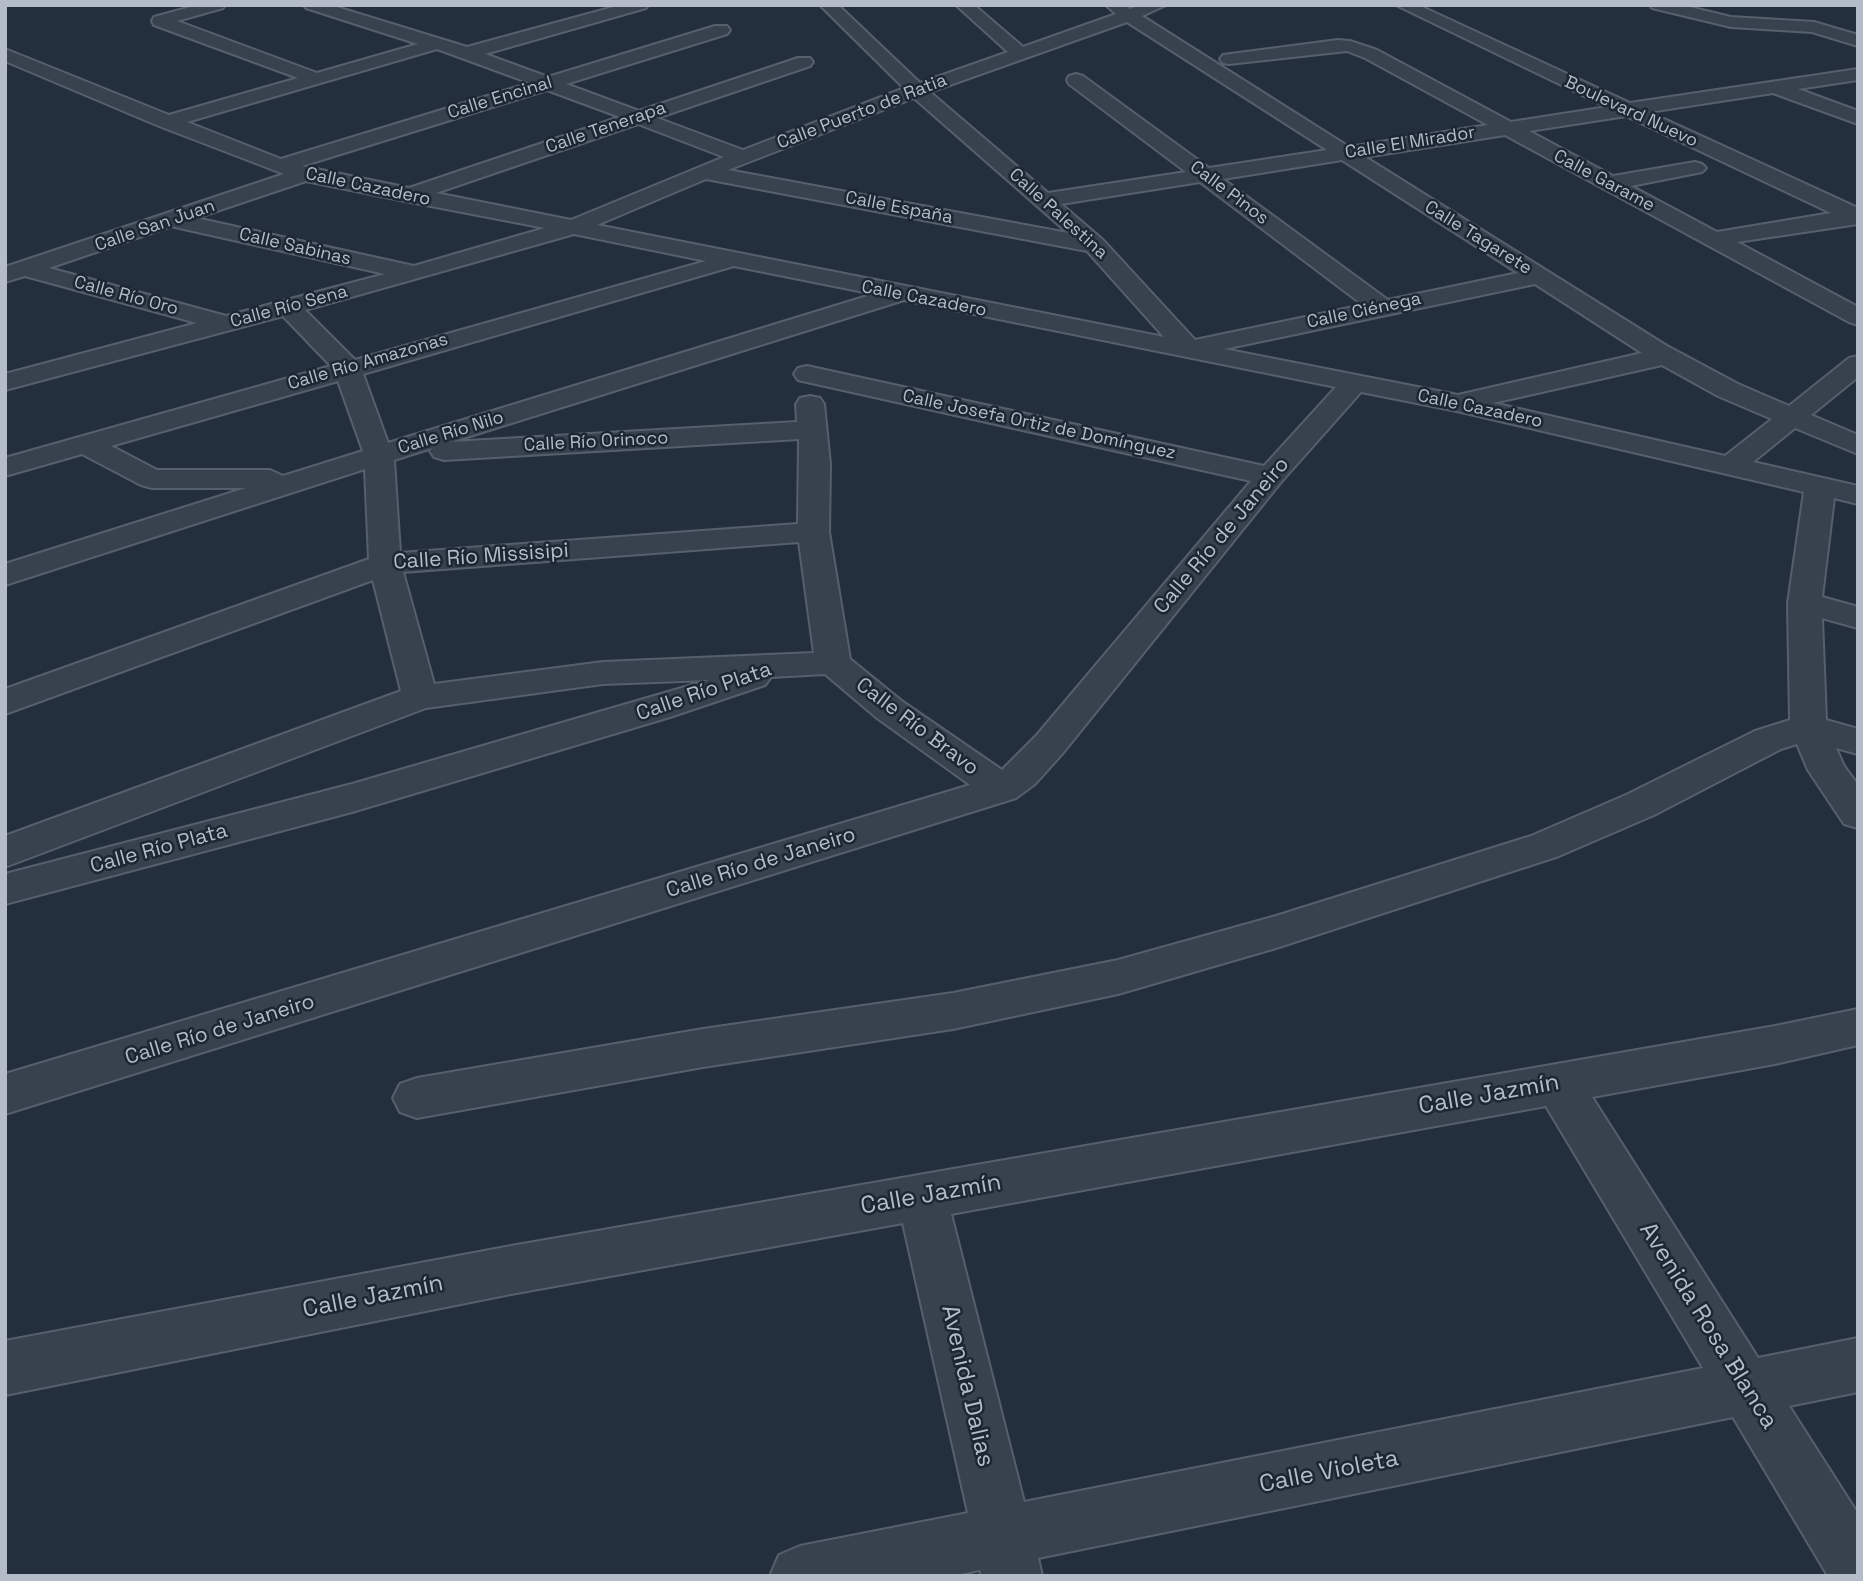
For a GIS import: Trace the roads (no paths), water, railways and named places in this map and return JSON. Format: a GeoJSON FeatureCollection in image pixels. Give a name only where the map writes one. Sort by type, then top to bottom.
{"type":"FeatureCollection","features":[{"type":"Feature","properties":{"kind":"street"},"geometry":{"type":"LineString","coordinates":[[217,5],[160,21],[317,79]]}},
{"type":"Feature","properties":{"kind":"street"},"geometry":{"type":"LineString","coordinates":[[312,5],[467,53],[545,85],[743,157]]}},
{"type":"Feature","properties":{"kind":"street"},"geometry":{"type":"LineString","coordinates":[[467,53],[640,5]]}},
{"type":"Feature","properties":{"kind":"street","name":"Calle Palestina"},"geometry":{"type":"LineString","coordinates":[[828,5],[917,90],[1095,245],[1188,348]]}},
{"type":"Feature","properties":{"kind":"street"},"geometry":{"type":"LineString","coordinates":[[964,5],[1020,53]]}},
{"type":"Feature","properties":{"kind":"street","name":"Boulevard Nuevo"},"geometry":{"type":"LineString","coordinates":[[1404,5],[1635,108]]}},
{"type":"Feature","properties":{"kind":"street","name":"Boulevard Nuevo"},"geometry":{"type":"LineString","coordinates":[[1425,5],[1635,108],[1857,212]]}},
{"type":"Feature","properties":{"kind":"street"},"geometry":{"type":"LineString","coordinates":[[1658,5],[1731,22],[1814,27],[1858,41]]}},
{"type":"Feature","properties":{"kind":"street","name":"Calle Puerto de Ratia"},"geometry":{"type":"LineString","coordinates":[[571,228],[704,172],[1138,8]]}},
{"type":"Feature","properties":{"kind":"street","name":"Calle Tagarete"},"geometry":{"type":"LineString","coordinates":[[1138,8],[1229,59],[1603,291]]}},
{"type":"Feature","properties":{"kind":"street","name":"Calle Tagarete"},"geometry":{"type":"LineString","coordinates":[[1138,8],[1344,153],[1665,356],[1728,390],[1805,405],[1858,445]]}},
{"type":"Feature","properties":{"kind":"street","name":"Calle Encinal"},"geometry":{"type":"LineString","coordinates":[[280,166],[721,30]]}},
{"type":"Feature","properties":{"kind":"street"},"geometry":{"type":"LineString","coordinates":[[166,122],[436,44]]}},
{"type":"Feature","properties":{"kind":"street","name":"Calle Garame"},"geometry":{"type":"LineString","coordinates":[[1229,59],[1296,49],[1350,46],[1371,54],[1858,317]]}},
{"type":"Feature","properties":{"kind":"street","name":"Calle Cazadero"},"geometry":{"type":"LineString","coordinates":[[5,54],[166,122],[305,174],[1457,403],[1858,495]]}},
{"type":"Feature","properties":{"kind":"street","name":"Calle Tenerapa"},"geometry":{"type":"LineString","coordinates":[[408,195],[803,62]]}},
{"type":"Feature","properties":{"kind":"street","name":"Calle El Mirador"},"geometry":{"type":"LineString","coordinates":[[1045,200],[1858,74]]}},
{"type":"Feature","properties":{"kind":"street","name":"Calle Pinos"},"geometry":{"type":"LineString","coordinates":[[1076,80],[1382,307]]}},
{"type":"Feature","properties":{"kind":"street"},"geometry":{"type":"LineString","coordinates":[[1775,87],[1858,118]]}},
{"type":"Feature","properties":{"kind":"street"},"geometry":{"type":"LineString","coordinates":[[1610,184],[1695,168]]}},
{"type":"Feature","properties":{"kind":"street","name":"Calle España"},"geometry":{"type":"LineString","coordinates":[[704,172],[1095,245]]}},
{"type":"Feature","properties":{"kind":"street","name":"Calle San Juan"},"geometry":{"type":"LineString","coordinates":[[15,272],[305,174]]}},
{"type":"Feature","properties":{"kind":"street"},"geometry":{"type":"LineString","coordinates":[[1715,239],[1857,212]]}},
{"type":"Feature","properties":{"kind":"street","name":"Calle Sabinas"},"geometry":{"type":"LineString","coordinates":[[175,219],[416,274]]}},
{"type":"Feature","properties":{"kind":"street","name":"Calle Río Sena"},"geometry":{"type":"LineString","coordinates":[[13,375],[289,308],[571,228]]}},
{"type":"Feature","properties":{"kind":"street","name":"Calle Río Amazonas"},"geometry":{"type":"LineString","coordinates":[[5,467],[732,261]]}},
{"type":"Feature","properties":{"kind":"street","name":"Calle Río Oro"},"geometry":{"type":"LineString","coordinates":[[15,272],[227,323]]}},
{"type":"Feature","properties":{"kind":"street","name":"Calle Ciénega"},"geometry":{"type":"LineString","coordinates":[[1188,348],[1539,276]]}},
{"type":"Feature","properties":{"kind":"street","name":"Calle Río Nilo"},"geometry":{"type":"LineString","coordinates":[[5,575],[379,455],[899,294]]}},
{"type":"Feature","properties":{"kind":"street"},"geometry":{"type":"LineString","coordinates":[[289,308],[348,368],[362,414],[379,455],[385,564],[420,697]]}},
{"type":"Feature","properties":{"kind":"street"},"geometry":{"type":"LineString","coordinates":[[784,664],[833,663],[813,533],[815,464],[802,325]]}},
{"type":"Feature","properties":{"kind":"street"},"geometry":{"type":"LineString","coordinates":[[1457,403],[1665,356]]}},
{"type":"Feature","properties":{"kind":"street"},"geometry":{"type":"LineString","coordinates":[[1731,465],[1858,363]]}},
{"type":"Feature","properties":{"kind":"street","name":"Calle Josefa Ortiz de Domínguez"},"geometry":{"type":"LineString","coordinates":[[807,374],[1271,476]]}},
{"type":"Feature","properties":{"kind":"street","name":"Calle Río de Janeiro"},"geometry":{"type":"LineString","coordinates":[[5,1094],[1002,789],[1022,775],[1049,745],[1271,476],[1354,382]]}},
{"type":"Feature","properties":{"kind":"street","name":"Calle Río Orinoco"},"geometry":{"type":"LineString","coordinates":[[379,455],[812,430]]}},
{"type":"Feature","properties":{"kind":"street"},"geometry":{"type":"LineString","coordinates":[[85,444],[152,479],[307,479]]}},
{"type":"Feature","properties":{"kind":"street"},"geometry":{"type":"LineString","coordinates":[[1820,487],[1805,603],[1808,727],[1827,770],[1858,814]]}},
{"type":"Feature","properties":{"kind":"street","name":"Calle Río Missisipi"},"geometry":{"type":"LineString","coordinates":[[5,702],[385,564],[813,533]]}},
{"type":"Feature","properties":{"kind":"street"},"geometry":{"type":"LineString","coordinates":[[1805,603],[1858,618]]}},
{"type":"Feature","properties":{"kind":"street","name":"Calle Río Bravo"},"geometry":{"type":"LineString","coordinates":[[833,663],[890,710],[1002,789]]}},
{"type":"Feature","properties":{"kind":"street","name":"Calle Río Plata"},"geometry":{"type":"LineString","coordinates":[[5,852],[420,697],[603,673],[784,664]]}},
{"type":"Feature","properties":{"kind":"street","name":"Calle Río Plata"},"geometry":{"type":"LineString","coordinates":[[5,889],[352,798],[739,684],[784,664]]}},
{"type":"Feature","properties":{"kind":"street"},"geometry":{"type":"LineString","coordinates":[[417,1098],[703,1048],[953,1011],[1118,977],[1288,928],[1545,846],[1640,805],[1768,740],[1808,727],[1858,742]]}},
{"type":"Feature","properties":{"kind":"street","name":"Calle Jazmín"},"geometry":{"type":"LineString","coordinates":[[5,1368],[511,1270],[1774,1045],[1858,1027]]}},
{"type":"Feature","properties":{"kind":"street","name":"Avenida Rosa Blanca"},"geometry":{"type":"LineString","coordinates":[[1557,1083],[1858,1569]]}},
{"type":"Feature","properties":{"kind":"street","name":"Avenida Dalias"},"geometry":{"type":"LineString","coordinates":[[922,1196],[1007,1556]]}},
{"type":"Feature","properties":{"kind":"street","name":"Calle Violeta"},"geometry":{"type":"LineString","coordinates":[[800,1576],[1007,1556],[1858,1365]]}}]}
